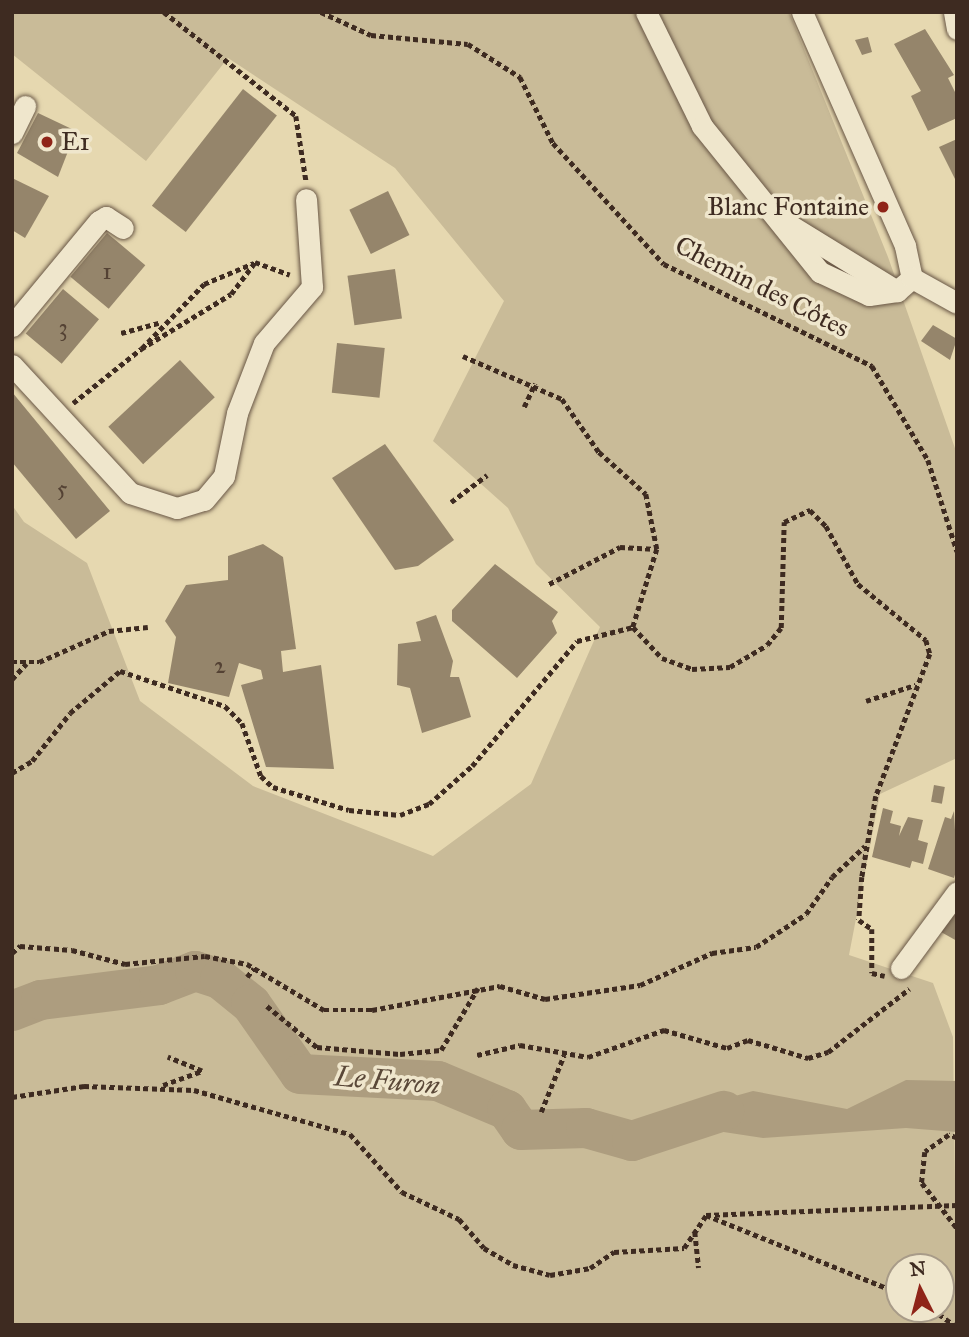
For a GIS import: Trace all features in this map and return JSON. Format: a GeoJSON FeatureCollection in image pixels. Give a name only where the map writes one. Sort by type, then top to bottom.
{"type":"FeatureCollection","features":[{"type":"Feature","properties":{"kind":"street"},"geometry":{"type":"LineString","coordinates":[[646,12],[702,126],[782,219],[904,284],[957,303]]}},
{"type":"Feature","properties":{"kind":"street"},"geometry":{"type":"LineString","coordinates":[[802,12],[905,246],[904,284]]}},
{"type":"Feature","properties":{"kind":"street"},"geometry":{"type":"LineString","coordinates":[[954,12],[957,29]]}},
{"type":"Feature","properties":{"kind":"street"},"geometry":{"type":"LineString","coordinates":[[12,133],[25,106]]}},
{"type":"Feature","properties":{"kind":"street"},"geometry":{"type":"LineString","coordinates":[[12,365],[60,413],[130,493],[177,508],[204,500],[220,485],[252,368],[264,343],[312,287],[306,199]]}},
{"type":"Feature","properties":{"kind":"street"},"geometry":{"type":"LineString","coordinates":[[12,326],[99,221],[106,217],[123,228]]}},
{"type":"Feature","properties":{"kind":"street"},"geometry":{"type":"LineString","coordinates":[[901,968],[957,892]]}},
{"type":"Feature","properties":{"kind":"path"},"geometry":{"type":"LineString","coordinates":[[164,12],[296,116],[307,157],[306,199]]}},
{"type":"Feature","properties":{"kind":"path","name":"Chemin des Côtes"},"geometry":{"type":"LineString","coordinates":[[321,12],[371,35],[468,44],[520,77],[553,143],[664,264],[872,366],[928,460],[957,551]]}},
{"type":"Feature","properties":{"kind":"path"},"geometry":{"type":"LineString","coordinates":[[141,349],[160,323],[204,284],[255,262],[312,287]]}},
{"type":"Feature","properties":{"kind":"path"},"geometry":{"type":"LineString","coordinates":[[60,413],[141,349],[223,300],[255,262]]}},
{"type":"Feature","properties":{"kind":"path"},"geometry":{"type":"LineString","coordinates":[[121,333],[160,323]]}},
{"type":"Feature","properties":{"kind":"path"},"geometry":{"type":"LineString","coordinates":[[463,356],[535,383],[562,399],[599,452],[646,494],[657,549],[634,627]]}},
{"type":"Feature","properties":{"kind":"path"},"geometry":{"type":"LineString","coordinates":[[524,407],[535,383]]}},
{"type":"Feature","properties":{"kind":"path"},"geometry":{"type":"LineString","coordinates":[[451,502],[487,475]]}},
{"type":"Feature","properties":{"kind":"path"},"geometry":{"type":"LineString","coordinates":[[634,627],[674,665],[730,667],[748,659],[781,628],[783,523],[810,510],[826,526],[858,584],[926,640],[930,653],[915,685],[876,796],[866,846],[859,920],[872,929],[875,977],[901,968]]}},
{"type":"Feature","properties":{"kind":"path"},"geometry":{"type":"LineString","coordinates":[[549,584],[620,547],[657,549]]}},
{"type":"Feature","properties":{"kind":"path"},"geometry":{"type":"LineString","coordinates":[[12,662],[26,663],[70,653],[109,631],[148,627]]}},
{"type":"Feature","properties":{"kind":"path"},"geometry":{"type":"LineString","coordinates":[[12,773],[120,671],[225,706],[242,723],[261,776],[272,787],[349,810],[400,815],[429,804],[472,766],[577,641],[634,627]]}},
{"type":"Feature","properties":{"kind":"path"},"geometry":{"type":"LineString","coordinates":[[12,679],[26,663]]}},
{"type":"Feature","properties":{"kind":"path"},"geometry":{"type":"LineString","coordinates":[[866,701],[915,685]]}},
{"type":"Feature","properties":{"kind":"path"},"geometry":{"type":"LineString","coordinates":[[12,953],[20,946],[72,950],[125,964],[205,956],[254,968],[324,1010],[372,1010],[499,986],[545,999],[640,985],[712,953],[756,947],[806,914],[832,877],[866,846]]}},
{"type":"Feature","properties":{"kind":"path"},"geometry":{"type":"LineString","coordinates":[[247,977],[254,968]]}},
{"type":"Feature","properties":{"kind":"path"},"geometry":{"type":"LineString","coordinates":[[477,1055],[520,1045],[564,1055],[608,1053],[664,1030],[727,1048],[748,1040],[808,1058],[828,1052],[916,984]]}},
{"type":"Feature","properties":{"kind":"path"},"geometry":{"type":"LineString","coordinates":[[267,1006],[317,1047],[400,1054],[441,1050],[478,988]]}},
{"type":"Feature","properties":{"kind":"path"},"geometry":{"type":"LineString","coordinates":[[541,1112],[564,1055]]}},
{"type":"Feature","properties":{"kind":"path"},"geometry":{"type":"LineString","coordinates":[[159,1086],[202,1071],[168,1057]]}},
{"type":"Feature","properties":{"kind":"path"},"geometry":{"type":"LineString","coordinates":[[12,1097],[84,1086],[159,1086],[194,1090],[350,1134],[402,1192],[459,1219],[484,1248],[513,1265],[550,1275],[590,1268],[614,1252],[684,1248],[706,1215]]}},
{"type":"Feature","properties":{"kind":"path"},"geometry":{"type":"LineString","coordinates":[[957,1138],[949,1135],[925,1152],[922,1183],[957,1228]]}},
{"type":"Feature","properties":{"kind":"path"},"geometry":{"type":"LineString","coordinates":[[706,1215],[957,1205]]}},
{"type":"Feature","properties":{"kind":"path"},"geometry":{"type":"LineString","coordinates":[[706,1215],[885,1287]]}},
{"type":"Feature","properties":{"kind":"path"},"geometry":{"type":"LineString","coordinates":[[695,1231],[699,1268]]}},
{"type":"Feature","properties":{"kind":"shaded area"},"geometry":{"type":"Polygon","coordinates":[[[12,12],[789,12],[888,257],[957,454],[957,758],[880,794],[849,955],[933,983],[953,1037],[957,1325],[12,1325],[12,505],[24,522],[87,563],[140,701],[253,786],[433,856],[531,784],[600,627],[536,564],[508,508],[433,441],[504,301],[395,168],[228,58],[146,161],[12,54],[12,12]]]}},
{"type":"Feature","properties":{"kind":"shaded area"},"geometry":{"type":"Polygon","coordinates":[[[906,1080],[957,1081],[957,1132],[906,1128],[763,1138],[671,1124],[710,1103],[753,1091],[847,1109],[906,1080]]]}},
{"type":"Feature","properties":{"kind":"building"},"geometry":{"type":"Polygon","coordinates":[[[925,29],[954,75],[948,78],[957,96],[957,118],[928,131],[911,96],[921,91],[894,44],[925,29]]]}},
{"type":"Feature","properties":{"kind":"building"},"geometry":{"type":"Polygon","coordinates":[[[868,37],[872,52],[862,55],[855,40],[868,37]]]}},
{"type":"Feature","properties":{"kind":"building"},"geometry":{"type":"Polygon","coordinates":[[[243,89],[277,115],[186,232],[152,206],[243,89]]]}},
{"type":"Feature","properties":{"kind":"building","name":"E1"},"geometry":{"type":"Polygon","coordinates":[[[38,113],[76,131],[58,177],[17,153],[38,113]]]}},
{"type":"Feature","properties":{"kind":"building"},"geometry":{"type":"Polygon","coordinates":[[[957,139],[957,183],[939,147],[957,139]]]}},
{"type":"Feature","properties":{"kind":"building"},"geometry":{"type":"Polygon","coordinates":[[[12,178],[49,196],[25,238],[12,230],[12,178]]]}},
{"type":"Feature","properties":{"kind":"building"},"geometry":{"type":"Polygon","coordinates":[[[388,191],[409,235],[371,254],[349,210],[388,191]]]}},
{"type":"Feature","properties":{"kind":"building"},"geometry":{"type":"Polygon","coordinates":[[[107,233],[145,265],[109,309],[70,277],[107,233]]]}},
{"type":"Feature","properties":{"kind":"building"},"geometry":{"type":"Polygon","coordinates":[[[395,269],[402,319],[354,325],[347,276],[395,269]]]}},
{"type":"Feature","properties":{"kind":"building"},"geometry":{"type":"Polygon","coordinates":[[[63,289],[99,319],[62,364],[26,333],[63,289]]]}},
{"type":"Feature","properties":{"kind":"building"},"geometry":{"type":"Polygon","coordinates":[[[933,325],[957,339],[950,360],[921,341],[933,325]]]}},
{"type":"Feature","properties":{"kind":"building"},"geometry":{"type":"Polygon","coordinates":[[[337,343],[385,348],[380,398],[332,393],[337,343]]]}},
{"type":"Feature","properties":{"kind":"building"},"geometry":{"type":"Polygon","coordinates":[[[180,360],[215,397],[143,464],[108,427],[180,360]]]}},
{"type":"Feature","properties":{"kind":"building"},"geometry":{"type":"Polygon","coordinates":[[[12,392],[110,511],[76,539],[12,462],[12,392]]]}},
{"type":"Feature","properties":{"kind":"building"},"geometry":{"type":"Polygon","coordinates":[[[385,444],[454,540],[418,566],[395,570],[332,478],[385,444]]]}},
{"type":"Feature","properties":{"kind":"building"},"geometry":{"type":"Polygon","coordinates":[[[263,544],[283,557],[296,649],[281,651],[283,672],[321,665],[334,769],[266,767],[241,685],[263,679],[261,670],[239,663],[229,697],[168,683],[176,637],[165,621],[186,585],[228,580],[228,556],[263,544]]]}},
{"type":"Feature","properties":{"kind":"building"},"geometry":{"type":"Polygon","coordinates":[[[495,564],[558,612],[552,621],[557,633],[517,678],[452,621],[452,610],[495,564]]]}},
{"type":"Feature","properties":{"kind":"building"},"geometry":{"type":"Polygon","coordinates":[[[436,615],[453,661],[450,677],[459,677],[471,717],[422,733],[410,688],[397,685],[398,644],[421,641],[416,622],[436,615]]]}},
{"type":"Feature","properties":{"kind":"building"},"geometry":{"type":"Polygon","coordinates":[[[934,785],[945,787],[942,804],[931,802],[934,785]]]}},
{"type":"Feature","properties":{"kind":"building"},"geometry":{"type":"Polygon","coordinates":[[[883,808],[893,811],[890,823],[901,826],[899,836],[908,817],[923,820],[918,840],[928,843],[923,864],[912,861],[910,868],[872,857],[883,808]]]}},
{"type":"Feature","properties":{"kind":"building"},"geometry":{"type":"Polygon","coordinates":[[[954,811],[957,868],[954,878],[928,869],[945,817],[951,819],[954,811]]]}},
{"type":"Feature","properties":{"kind":"building"},"geometry":{"type":"Polygon","coordinates":[[[957,901],[957,941],[941,932],[957,901]]]}},
{"type":"Feature","properties":{"kind":"waterway","name":"Le Furon"},"geometry":{"type":"LineString","coordinates":[[12,1011],[41,1000],[159,985],[195,971],[220,979],[251,1004],[300,1074],[438,1081],[507,1110],[521,1130],[586,1128],[632,1141],[724,1111]]}},
{"type":"Feature","properties":{"kind":"place","name":"E1"},"geometry":{"type":"Point","coordinates":[47,142]}},
{"type":"Feature","properties":{"kind":"place","name":"Blanc Fontaine"},"geometry":{"type":"Point","coordinates":[883,207]}}]}
